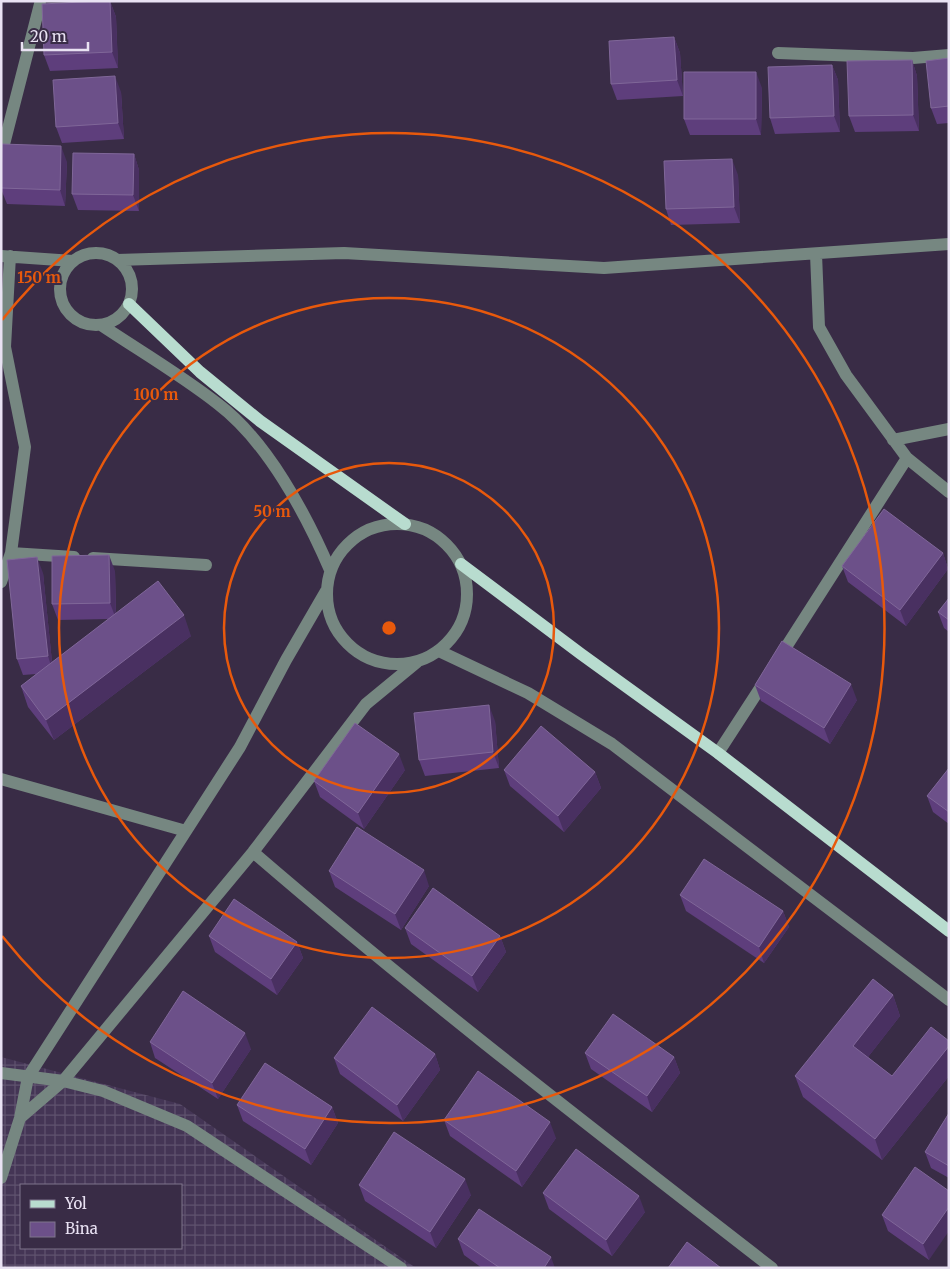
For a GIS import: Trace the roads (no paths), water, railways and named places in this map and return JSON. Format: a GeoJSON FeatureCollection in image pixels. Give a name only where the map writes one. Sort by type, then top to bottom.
{"type":"FeatureCollection","features":[{"type":"Feature","properties":{"kind":"main road"},"geometry":{"type":"LineString","coordinates":[[129,304],[200,372],[260,421],[405,524]]}},
{"type":"Feature","properties":{"kind":"main road"},"geometry":{"type":"LineString","coordinates":[[461,564],[718,753],[949,931]]}},
{"type":"Feature","properties":{"kind":"street"},"geometry":{"type":"LineString","coordinates":[[1,156],[40,4]]}},
{"type":"Feature","properties":{"kind":"street"},"geometry":{"type":"LineString","coordinates":[[778,53],[914,58],[949,56]]}},
{"type":"Feature","properties":{"kind":"street"},"geometry":{"type":"LineString","coordinates":[[117,260],[344,253],[604,268],[949,244]]}},
{"type":"Feature","properties":{"kind":"street"},"geometry":{"type":"LineString","coordinates":[[94,253],[106,254],[117,260],[126,268],[131,280],[132,292],[129,304],[122,314],[112,321],[101,325],[79,320],[70,313],[64,304],[61,281],[65,270],[83,255],[94,253]]}},
{"type":"Feature","properties":{"kind":"street"},"geometry":{"type":"LineString","coordinates":[[816,254],[818,328],[846,375],[906,458],[949,492]]}},
{"type":"Feature","properties":{"kind":"street"},"geometry":{"type":"LineString","coordinates":[[1,582],[11,553],[25,447],[5,346],[5,256],[73,262]]}},
{"type":"Feature","properties":{"kind":"street"},"geometry":{"type":"LineString","coordinates":[[101,325],[219,404],[252,435],[282,478],[318,542],[330,570]]}},
{"type":"Feature","properties":{"kind":"street"},"geometry":{"type":"LineString","coordinates":[[894,440],[949,429]]}},
{"type":"Feature","properties":{"kind":"street"},"geometry":{"type":"LineString","coordinates":[[718,753],[906,458]]}},
{"type":"Feature","properties":{"kind":"street"},"geometry":{"type":"LineString","coordinates":[[20,1118],[63,1081],[253,852],[366,704],[417,662],[439,651],[456,634],[465,612],[467,588],[461,564],[448,545],[428,530],[405,524],[381,525],[359,534],[341,550],[330,570],[326,592],[329,614],[339,634],[354,650],[374,661],[395,665],[417,662]]}},
{"type":"Feature","properties":{"kind":"street"},"geometry":{"type":"LineString","coordinates":[[11,553],[206,565]]}},
{"type":"Feature","properties":{"kind":"street"},"geometry":{"type":"LineString","coordinates":[[1,1178],[20,1118],[28,1077],[240,746],[286,660],[326,592]]}},
{"type":"Feature","properties":{"kind":"street"},"geometry":{"type":"LineString","coordinates":[[439,651],[528,693],[612,744],[949,1000]]}},
{"type":"Feature","properties":{"kind":"street"},"geometry":{"type":"LineString","coordinates":[[1,779],[186,831]]}},
{"type":"Feature","properties":{"kind":"street"},"geometry":{"type":"LineString","coordinates":[[253,852],[501,1056],[772,1268]]}},
{"type":"Feature","properties":{"kind":"street"},"geometry":{"type":"LineString","coordinates":[[1,1073],[63,1081],[102,1091],[187,1126],[401,1268]]}}]}
